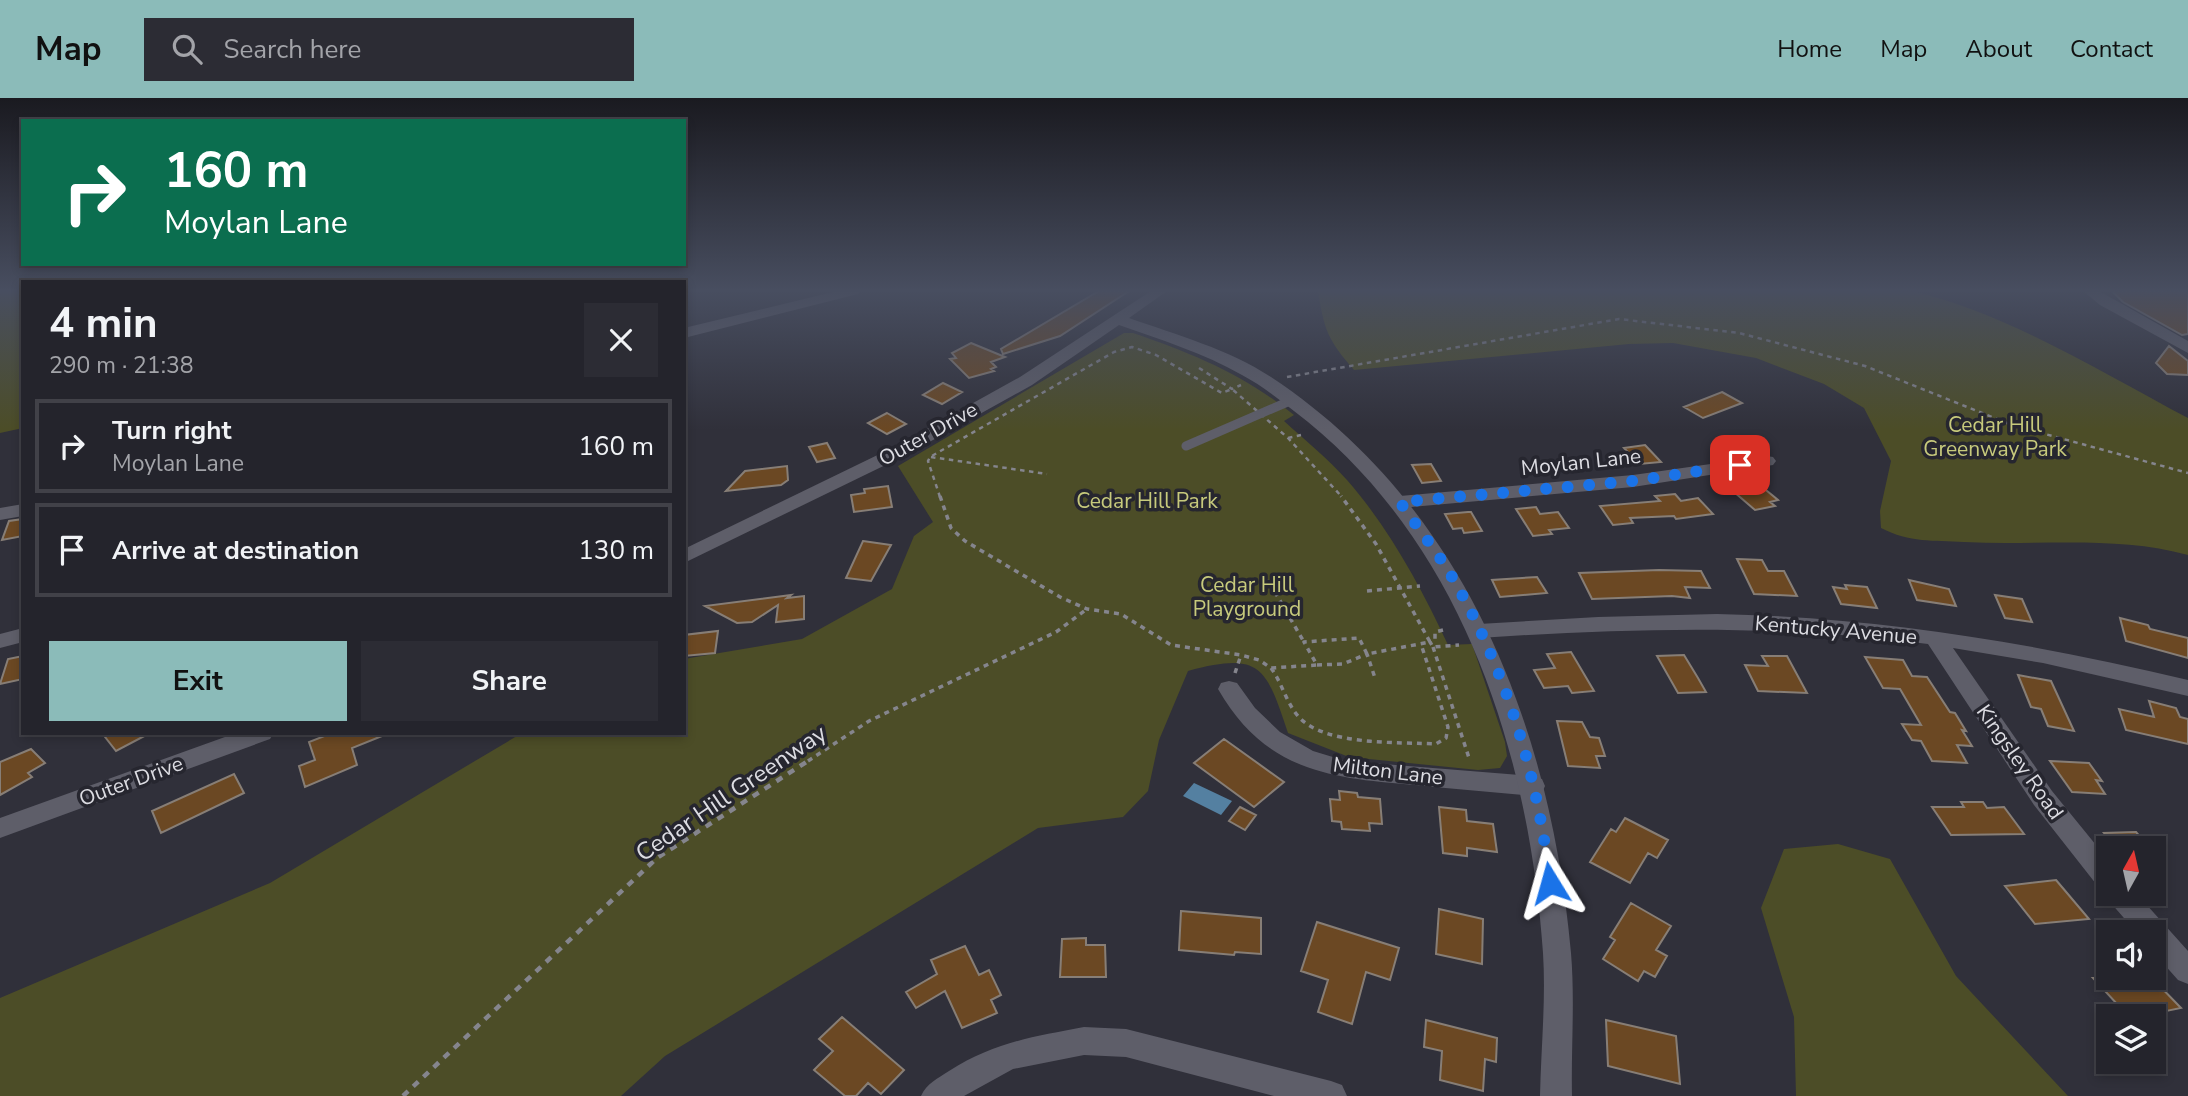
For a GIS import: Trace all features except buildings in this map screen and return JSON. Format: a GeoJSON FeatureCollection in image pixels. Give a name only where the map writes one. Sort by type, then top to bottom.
{"type":"FeatureCollection","features":[{"type":"Feature","properties":{"kind":"street","name":"Outer Drive"},"geometry":{"type":"LineString","coordinates":[[686,556],[905,448],[1026,381],[1092,338]]}},
{"type":"Feature","properties":{"kind":"street"},"geometry":{"type":"LineString","coordinates":[[1168,338],[1211,353],[1264,381],[1293,400],[1351,450],[1400,502],[1446,568],[1482,638],[1505,694],[1533,786],[1548,863],[1557,956],[1556,1096]]}},
{"type":"Feature","properties":{"kind":"street"},"geometry":{"type":"LineString","coordinates":[[2169,338],[2188,348]]}},
{"type":"Feature","properties":{"kind":"street","name":"Moylan Lane"},"geometry":{"type":"LineString","coordinates":[[1400,502],[1633,481],[1767,461]]}},
{"type":"Feature","properties":{"kind":"street"},"geometry":{"type":"LineString","coordinates":[[0,514],[21,510]]}},
{"type":"Feature","properties":{"kind":"street","name":"Kentucky Avenue"},"geometry":{"type":"LineString","coordinates":[[1482,638],[1681,621],[1818,625],[1936,639],[2188,688]]}},
{"type":"Feature","properties":{"kind":"street"},"geometry":{"type":"LineString","coordinates":[[0,641],[21,636]]}},
{"type":"Feature","properties":{"kind":"street","name":"Kingsley Road"},"geometry":{"type":"LineString","coordinates":[[1936,639],[2043,799],[2096,865]]}},
{"type":"Feature","properties":{"kind":"street","name":"Milton Lane"},"geometry":{"type":"LineString","coordinates":[[1229,689],[1247,714],[1272,738],[1305,758],[1346,770],[1533,786]]}},
{"type":"Feature","properties":{"kind":"street","name":"Outer Drive"},"geometry":{"type":"LineString","coordinates":[[0,828],[256,735]]}},
{"type":"Feature","properties":{"kind":"street"},"geometry":{"type":"LineString","coordinates":[[2130,906],[2143,920]]}},
{"type":"Feature","properties":{"kind":"street"},"geometry":{"type":"LineString","coordinates":[[2166,946],[2188,971]]}},
{"type":"Feature","properties":{"kind":"street"},"geometry":{"type":"LineString","coordinates":[[937,1096],[976,1071],[1010,1055],[1084,1041],[1126,1043],[1331,1096]]}},
{"type":"Feature","properties":{"kind":"lane"},"geometry":{"type":"LineString","coordinates":[[1186,446],[1293,400]]}},
{"type":"Feature","properties":{"kind":"path"},"geometry":{"type":"LineString","coordinates":[[1264,381],[1513,338]]}},
{"type":"Feature","properties":{"kind":"path"},"geometry":{"type":"LineString","coordinates":[[1756,338],[1865,366],[2012,425],[2188,473]]}},
{"type":"Feature","properties":{"kind":"path"},"geometry":{"type":"LineString","coordinates":[[929,457],[1114,352],[1132,347],[1143,349],[1194,374],[1222,393],[1232,389],[1288,438],[1332,485],[1377,544],[1432,645],[1455,707],[1476,781]]}},
{"type":"Feature","properties":{"kind":"path"},"geometry":{"type":"LineString","coordinates":[[1288,438],[1301,435]]}},
{"type":"Feature","properties":{"kind":"path"},"geometry":{"type":"LineString","coordinates":[[905,448],[912,453],[929,457],[1047,474]]}},
{"type":"Feature","properties":{"kind":"path"},"geometry":{"type":"LineString","coordinates":[[929,457],[951,528],[965,541],[1018,574],[1087,609],[1121,614],[1171,645],[1259,660],[1282,680],[1291,707],[1301,720],[1311,727],[1363,740],[1436,744],[1444,741],[1448,735],[1448,727],[1421,644]]}},
{"type":"Feature","properties":{"kind":"path"},"geometry":{"type":"LineString","coordinates":[[1264,580],[1274,584],[1272,587],[1318,665]]}},
{"type":"Feature","properties":{"kind":"path"},"geometry":{"type":"LineString","coordinates":[[1367,591],[1420,586]]}},
{"type":"Feature","properties":{"kind":"path","name":"Cedar Hill Greenway"},"geometry":{"type":"LineString","coordinates":[[402,1096],[657,858],[869,721],[1056,632],[1087,609]]}},
{"type":"Feature","properties":{"kind":"path"},"geometry":{"type":"LineString","coordinates":[[1432,645],[1435,632],[1443,630]]}},
{"type":"Feature","properties":{"kind":"path"},"geometry":{"type":"LineString","coordinates":[[1304,642],[1359,638],[1375,678]]}},
{"type":"Feature","properties":{"kind":"path"},"geometry":{"type":"LineString","coordinates":[[1271,668],[1328,666],[1355,662],[1367,654],[1421,644],[1482,638]]}},
{"type":"Feature","properties":{"kind":"green space"},"geometry":{"type":"Polygon","coordinates":[[[0,338],[21,338],[21,428],[0,433],[0,338]]]}},
{"type":"Feature","properties":{"kind":"green space"},"geometry":{"type":"Polygon","coordinates":[[[1116,338],[1146,338],[1217,366],[1256,388],[1294,415],[1284,421],[1340,472],[1377,518],[1415,580],[1448,645],[1472,644],[1505,742],[1507,756],[1500,768],[1478,770],[1349,757],[1288,733],[1274,693],[1258,670],[1232,663],[1213,665],[1188,671],[1159,740],[1148,791],[1123,817],[1038,828],[665,1056],[621,1096],[0,1096],[0,998],[270,883],[519,735],[686,735],[686,659],[802,639],[892,589],[914,536],[933,522],[898,466],[1116,338]]]}},
{"type":"Feature","properties":{"kind":"green space","name":"Cedar Hill Greenway Park"},"geometry":{"type":"Polygon","coordinates":[[[1330,338],[2036,338],[2188,418],[2188,555],[2105,543],[1922,540],[1881,528],[1880,511],[1891,461],[1864,408],[1824,384],[1756,358],[1673,343],[1629,344],[1354,370],[1330,338]]]}},
{"type":"Feature","properties":{"kind":"green space"},"geometry":{"type":"Polygon","coordinates":[[[1838,844],[1890,859],[1956,976],[2068,1096],[1796,1096],[1794,1017],[1761,908],[1784,849],[1838,844]]]}},
{"type":"Feature","properties":{"kind":"water"},"geometry":{"type":"Polygon","coordinates":[[[1194,783],[1232,801],[1221,815],[1183,796],[1194,783]]]}},
{"type":"Feature","properties":{"kind":"route"},"geometry":{"type":"LineString","coordinates":[[1550,883],[1533,786],[1523,748],[1486,645],[1446,568],[1400,502],[1633,481],[1740,465]]}},
{"type":"Feature","properties":{"kind":"park label","name":"Cedar Hill Park"},"geometry":{"type":"Point","coordinates":[1147,501]}},
{"type":"Feature","properties":{"kind":"park label","name":"Cedar Hill Playground"},"geometry":{"type":"Point","coordinates":[1247,597]}}]}
